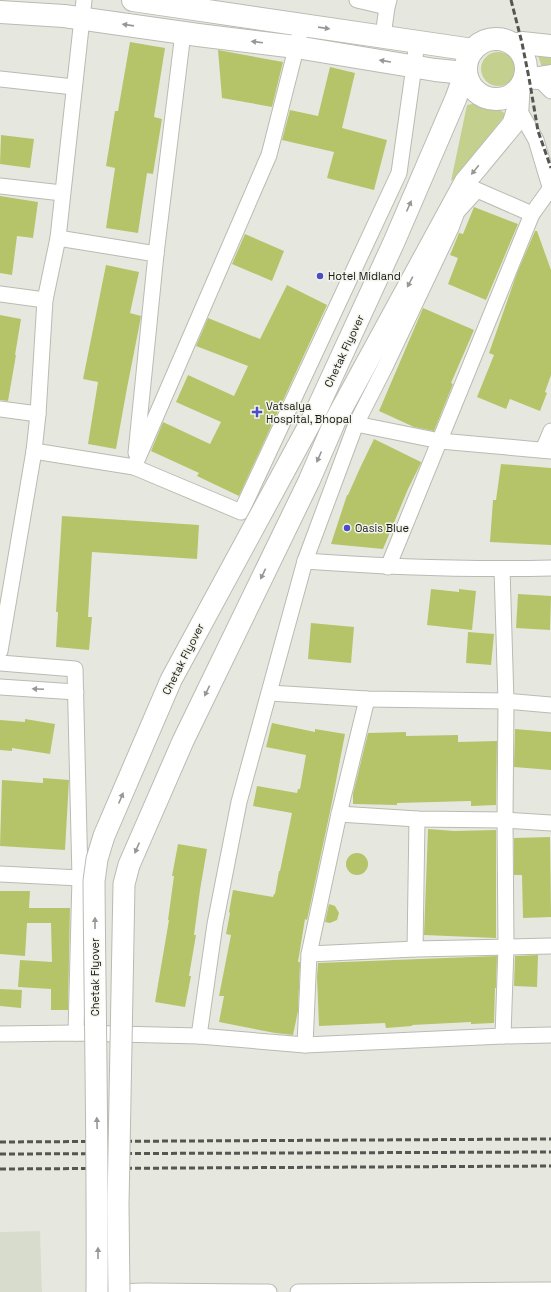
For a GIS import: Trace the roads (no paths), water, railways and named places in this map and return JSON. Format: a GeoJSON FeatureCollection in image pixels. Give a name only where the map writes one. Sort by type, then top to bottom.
{"type":"FeatureCollection","features":[{"type":"Feature","properties":{"kind":"main road"},"geometry":{"type":"LineString","coordinates":[[133,0],[203,5],[302,25],[473,50]]}},
{"type":"Feature","properties":{"kind":"main road"},"geometry":{"type":"LineString","coordinates":[[0,12],[64,16],[83,9],[183,33],[296,47],[435,70],[465,73]]}},
{"type":"Feature","properties":{"kind":"main road"},"geometry":{"type":"LineString","coordinates":[[493,39],[505,40],[515,45],[523,54],[534,86],[499,98],[488,97],[477,92],[468,80],[465,73],[468,58],[473,50],[482,42],[493,39]]}},
{"type":"Feature","properties":{"kind":"main road"},"geometry":{"type":"LineString","coordinates":[[515,45],[522,43],[551,46]]}},
{"type":"Feature","properties":{"kind":"main road","name":"Chetak Flyover"},"geometry":{"type":"LineString","coordinates":[[97,1292],[98,1150],[95,1053],[94,881],[104,836],[171,680],[313,418],[394,242],[456,98],[465,73]]}},
{"type":"Feature","properties":{"kind":"main road","name":"Chetak Flyover"},"geometry":{"type":"LineString","coordinates":[[118,1292],[118,1189],[124,884],[129,865],[183,740],[309,481],[335,421],[465,182],[512,124],[534,86]]}},
{"type":"Feature","properties":{"kind":"street"},"geometry":{"type":"LineString","coordinates":[[357,0],[388,4],[383,36]]}},
{"type":"Feature","properties":{"kind":"street"},"geometry":{"type":"LineString","coordinates":[[0,651],[34,451],[38,414],[45,300],[58,238],[83,9]]}},
{"type":"Feature","properties":{"kind":"street"},"geometry":{"type":"LineString","coordinates":[[134,467],[269,155],[302,25]]}},
{"type":"Feature","properties":{"kind":"street"},"geometry":{"type":"LineString","coordinates":[[134,467],[156,254],[183,33]]}},
{"type":"Feature","properties":{"kind":"street"},"geometry":{"type":"LineString","coordinates":[[34,451],[134,467],[241,512],[399,173],[417,41]]}},
{"type":"Feature","properties":{"kind":"street"},"geometry":{"type":"LineString","coordinates":[[0,79],[74,87]]}},
{"type":"Feature","properties":{"kind":"street"},"geometry":{"type":"LineString","coordinates":[[388,567],[532,214],[551,190],[536,140],[534,86]]}},
{"type":"Feature","properties":{"kind":"street"},"geometry":{"type":"LineString","coordinates":[[0,186],[62,193]]}},
{"type":"Feature","properties":{"kind":"street"},"geometry":{"type":"LineString","coordinates":[[199,1036],[215,924],[238,810],[305,561],[356,424],[389,360],[458,212],[477,190],[532,214]]}},
{"type":"Feature","properties":{"kind":"street"},"geometry":{"type":"LineString","coordinates":[[58,238],[156,254]]}},
{"type":"Feature","properties":{"kind":"street"},"geometry":{"type":"LineString","coordinates":[[0,294],[45,300]]}},
{"type":"Feature","properties":{"kind":"street"},"geometry":{"type":"LineString","coordinates":[[0,409],[38,414]]}},
{"type":"Feature","properties":{"kind":"street"},"geometry":{"type":"LineString","coordinates":[[356,424],[440,441],[547,450],[551,431]]}},
{"type":"Feature","properties":{"kind":"street"},"geometry":{"type":"LineString","coordinates":[[305,561],[388,567],[502,569],[551,568]]}},
{"type":"Feature","properties":{"kind":"street"},"geometry":{"type":"LineString","coordinates":[[502,569],[506,701],[506,947],[503,1036]]}},
{"type":"Feature","properties":{"kind":"street"},"geometry":{"type":"LineString","coordinates":[[0,663],[75,669],[80,878],[76,1033]]}},
{"type":"Feature","properties":{"kind":"street"},"geometry":{"type":"LineString","coordinates":[[0,687],[76,692]]}},
{"type":"Feature","properties":{"kind":"street"},"geometry":{"type":"LineString","coordinates":[[269,693],[367,699],[506,701],[551,705]]}},
{"type":"Feature","properties":{"kind":"street"},"geometry":{"type":"LineString","coordinates":[[305,1045],[309,954],[338,814],[367,699]]}},
{"type":"Feature","properties":{"kind":"street"},"geometry":{"type":"LineString","coordinates":[[338,814],[417,819],[505,820],[551,823]]}},
{"type":"Feature","properties":{"kind":"street"},"geometry":{"type":"LineString","coordinates":[[415,948],[417,819]]}},
{"type":"Feature","properties":{"kind":"street"},"geometry":{"type":"LineString","coordinates":[[0,874],[80,878]]}},
{"type":"Feature","properties":{"kind":"street"},"geometry":{"type":"LineString","coordinates":[[309,954],[415,948],[551,946]]}},
{"type":"Feature","properties":{"kind":"street"},"geometry":{"type":"LineString","coordinates":[[0,1034],[76,1033],[199,1036],[305,1045],[551,1035]]}},
{"type":"Feature","properties":{"kind":"street"},"geometry":{"type":"LineString","coordinates":[[298,1292],[551,1290]]}},
{"type":"Feature","properties":{"kind":"street"},"geometry":{"type":"LineString","coordinates":[[97,1292],[269,1292]]}},
{"type":"Feature","properties":{"kind":"railway"},"geometry":{"type":"LineString","coordinates":[[511,0],[522,43],[538,131],[551,168]]}},
{"type":"Feature","properties":{"kind":"railway"},"geometry":{"type":"LineString","coordinates":[[0,1142],[551,1139]]}},
{"type":"Feature","properties":{"kind":"railway"},"geometry":{"type":"LineString","coordinates":[[0,1154],[551,1152]]}},
{"type":"Feature","properties":{"kind":"railway"},"geometry":{"type":"LineString","coordinates":[[0,1169],[551,1166]]}},
{"type":"Feature","properties":{"kind":"place","name":"Hotel Midland"},"geometry":{"type":"Point","coordinates":[320,276]}},
{"type":"Feature","properties":{"kind":"place","name":"Vatsalya Hospital, Bhopal"},"geometry":{"type":"Point","coordinates":[257,412]}},
{"type":"Feature","properties":{"kind":"place","name":"Oasis Blue"},"geometry":{"type":"Point","coordinates":[347,528]}}]}
